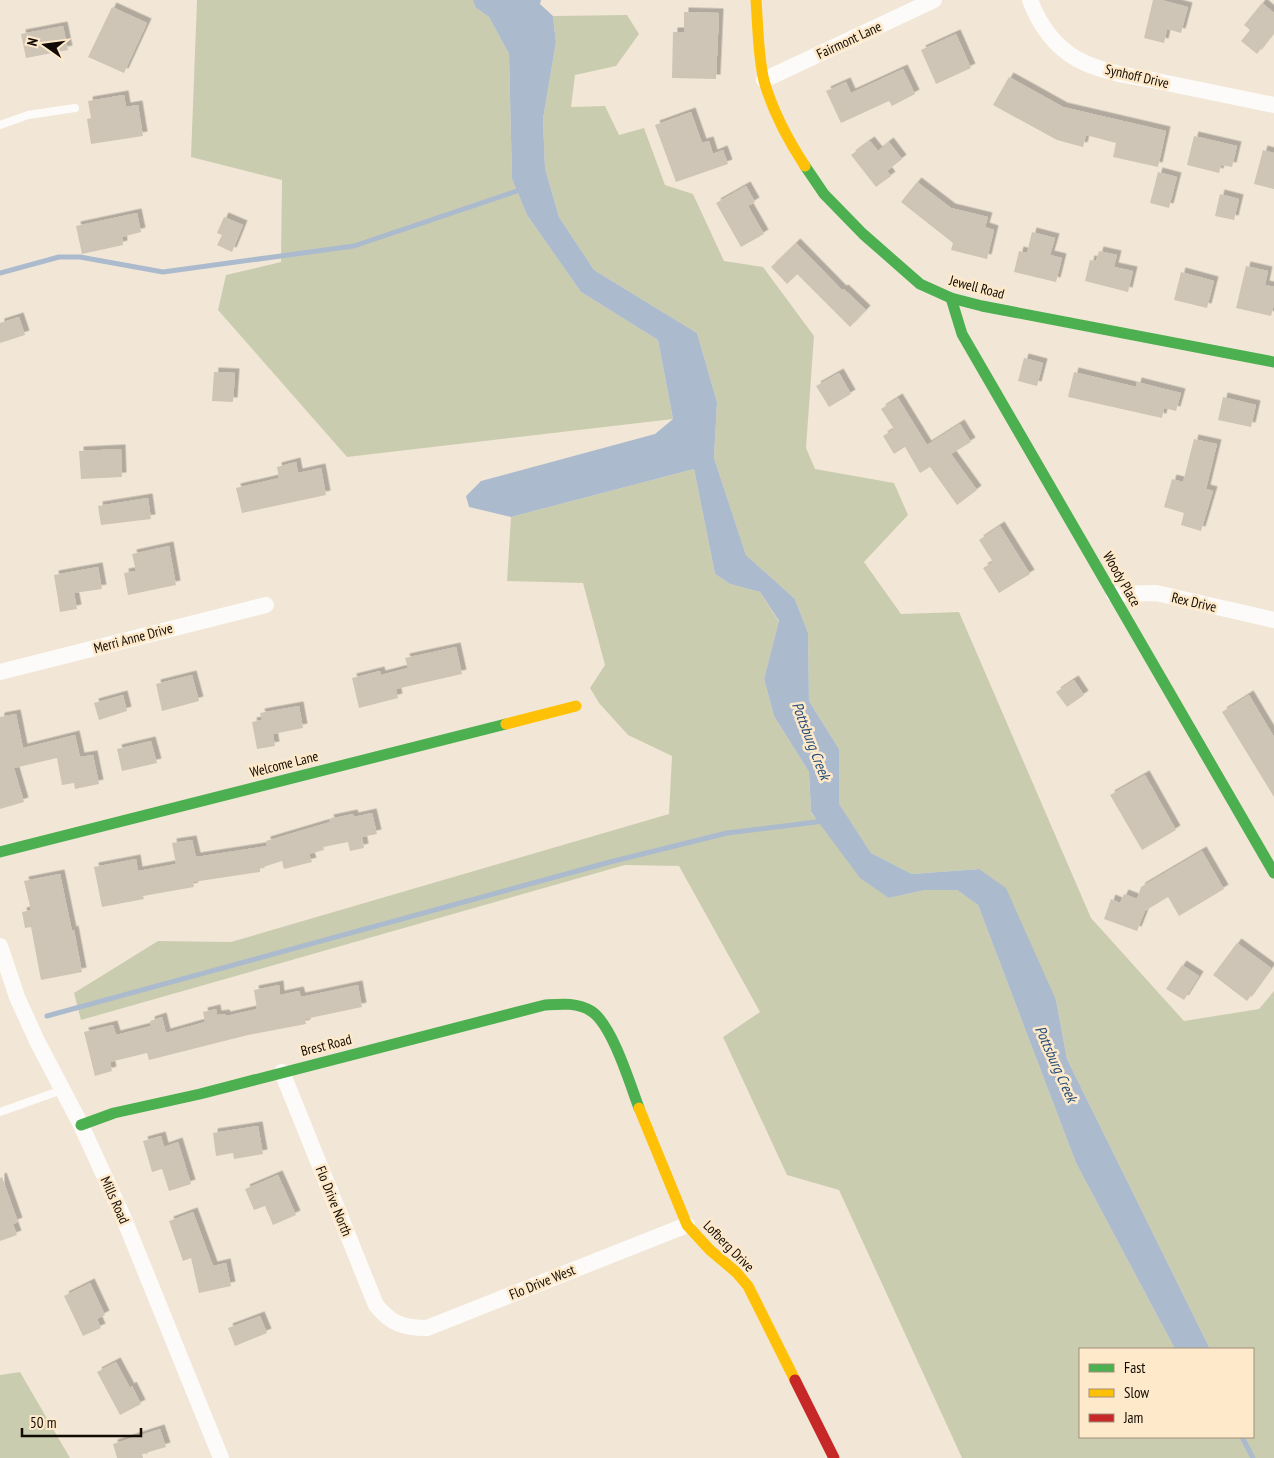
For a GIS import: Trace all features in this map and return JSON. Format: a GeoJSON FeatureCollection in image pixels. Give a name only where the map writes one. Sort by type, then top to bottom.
{"type":"FeatureCollection","features":[{"type":"Feature","properties":{"kind":"street","name":"Jewell Road"},"geometry":{"type":"LineString","coordinates":[[756,0],[764,80],[773,107],[792,146],[824,194],[863,234],[920,284],[951,298],[982,306],[1274,362]]}},
{"type":"Feature","properties":{"kind":"street","name":"Fairmont Lane"},"geometry":{"type":"LineString","coordinates":[[764,80],[934,0]]}},
{"type":"Feature","properties":{"kind":"street","name":"Synhoff Drive"},"geometry":{"type":"LineString","coordinates":[[1030,0],[1044,28],[1060,47],[1077,59],[1093,66],[1126,75],[1274,104]]}},
{"type":"Feature","properties":{"kind":"street","name":"Woody Place"},"geometry":{"type":"LineString","coordinates":[[951,298],[962,334],[1274,872]]}},
{"type":"Feature","properties":{"kind":"street","name":"Rex Drive"},"geometry":{"type":"LineString","coordinates":[[1114,594],[1156,593],[1274,620]]}},
{"type":"Feature","properties":{"kind":"street","name":"Merri Anne Drive"},"geometry":{"type":"LineString","coordinates":[[0,672],[266,605]]}},
{"type":"Feature","properties":{"kind":"street","name":"Welcome Lane"},"geometry":{"type":"LineString","coordinates":[[0,852],[576,706]]}},
{"type":"Feature","properties":{"kind":"street","name":"Mills Road"},"geometry":{"type":"LineString","coordinates":[[0,946],[17,998],[81,1125],[124,1219],[221,1458]]}},
{"type":"Feature","properties":{"kind":"street","name":"Brest Road"},"geometry":{"type":"LineString","coordinates":[[81,1125],[114,1113],[200,1094],[545,1005],[563,1004],[580,1006]]}},
{"type":"Feature","properties":{"kind":"street","name":"Lofberg Drive"},"geometry":{"type":"LineString","coordinates":[[580,1006],[596,1014],[608,1031],[687,1226],[710,1250],[736,1272],[748,1286],[834,1458]]}},
{"type":"Feature","properties":{"kind":"street","name":"Flo Drive North"},"geometry":{"type":"LineString","coordinates":[[282,1072],[376,1305],[384,1315],[395,1323]]}},
{"type":"Feature","properties":{"kind":"street","name":"Flo Drive West"},"geometry":{"type":"LineString","coordinates":[[395,1323],[410,1328],[427,1328],[687,1226]]}},
{"type":"Feature","properties":{"kind":"lane"},"geometry":{"type":"LineString","coordinates":[[0,124],[28,115],[75,108]]}},
{"type":"Feature","properties":{"kind":"lane"},"geometry":{"type":"LineString","coordinates":[[0,1112],[62,1090]]}},
{"type":"Feature","properties":{"kind":"green space"},"geometry":{"type":"Polygon","coordinates":[[[197,0],[473,0],[475,7],[489,17],[509,54],[512,179],[527,215],[581,292],[658,340],[673,419],[347,457],[218,310],[226,275],[281,262],[282,180],[191,157],[197,0]]]}},
{"type":"Feature","properties":{"kind":"green space"},"geometry":{"type":"Polygon","coordinates":[[[627,15],[639,34],[616,66],[575,75],[571,107],[605,106],[619,135],[644,128],[665,185],[693,194],[724,261],[763,267],[814,336],[806,448],[815,469],[894,483],[908,515],[864,562],[901,614],[959,612],[1091,918],[1184,1021],[1259,1009],[1274,991],[1274,1458],[962,1458],[839,1190],[787,1175],[723,1037],[760,1012],[679,866],[625,865],[81,1020],[74,993],[158,941],[231,942],[669,814],[672,756],[628,735],[599,703],[590,688],[605,665],[583,583],[507,581],[511,517],[694,469],[715,574],[730,584],[760,592],[779,622],[764,679],[774,716],[809,772],[811,813],[889,898],[925,890],[957,890],[978,905],[1076,1163],[1174,1348],[1079,1348],[1079,1438],[1254,1438],[1254,1348],[1210,1348],[1067,1059],[1056,1000],[979,869],[912,874],[871,853],[838,804],[839,749],[809,701],[808,633],[795,599],[746,555],[714,458],[717,402],[697,333],[594,270],[559,217],[545,168],[543,119],[556,42],[553,16],[627,15]]]}},
{"type":"Feature","properties":{"kind":"green space"},"geometry":{"type":"Polygon","coordinates":[[[20,1372],[70,1458],[0,1458],[0,1375],[20,1372]]]}},
{"type":"Feature","properties":{"kind":"water"},"geometry":{"type":"Polygon","coordinates":[[[473,0],[541,0],[540,4],[553,16],[556,42],[543,119],[545,168],[559,217],[594,270],[697,333],[717,402],[714,458],[746,555],[795,599],[808,633],[809,701],[839,749],[839,804],[871,853],[912,874],[979,869],[1006,888],[1056,1000],[1067,1059],[1210,1348],[1174,1348],[1076,1163],[978,905],[957,890],[925,890],[889,898],[860,878],[811,812],[809,772],[774,716],[764,679],[779,621],[760,592],[730,584],[715,574],[694,469],[511,517],[469,507],[466,496],[481,481],[655,434],[673,419],[658,340],[581,292],[527,215],[512,179],[509,54],[489,17],[475,7],[473,0]]]}},
{"type":"Feature","properties":{"kind":"building"},"geometry":{"type":"Polygon","coordinates":[[[1153,0],[1161,0],[1188,7],[1181,33],[1167,29],[1164,43],[1144,38],[1153,0]]]}},
{"type":"Feature","properties":{"kind":"building"},"geometry":{"type":"Polygon","coordinates":[[[1262,3],[1274,13],[1274,32],[1257,54],[1241,41],[1250,30],[1244,25],[1262,3]]]}},
{"type":"Feature","properties":{"kind":"building"},"geometry":{"type":"Polygon","coordinates":[[[112,7],[147,23],[124,73],[88,57],[112,7]]]}},
{"type":"Feature","properties":{"kind":"building"},"geometry":{"type":"Polygon","coordinates":[[[684,12],[719,13],[716,79],[672,78],[673,32],[684,32],[684,12]]]}},
{"type":"Feature","properties":{"kind":"building"},"geometry":{"type":"Polygon","coordinates":[[[63,26],[68,50],[26,58],[21,34],[63,26]]]}},
{"type":"Feature","properties":{"kind":"building"},"geometry":{"type":"Polygon","coordinates":[[[956,34],[971,68],[936,84],[921,50],[956,34]]]}},
{"type":"Feature","properties":{"kind":"building"},"geometry":{"type":"Polygon","coordinates":[[[903,69],[915,94],[892,106],[889,101],[841,123],[826,91],[846,82],[851,93],[903,69]]]}},
{"type":"Feature","properties":{"kind":"building"},"geometry":{"type":"Polygon","coordinates":[[[1009,77],[1063,107],[1166,131],[1158,167],[1113,157],[1116,143],[1086,135],[1083,147],[1057,140],[993,105],[1009,77]]]}},
{"type":"Feature","properties":{"kind":"building"},"geometry":{"type":"Polygon","coordinates":[[[124,95],[126,107],[138,105],[143,136],[91,144],[87,119],[91,118],[88,101],[124,95]]]}},
{"type":"Feature","properties":{"kind":"building"},"geometry":{"type":"Polygon","coordinates":[[[691,112],[702,143],[709,141],[713,154],[723,150],[728,164],[676,182],[655,125],[691,112]]]}},
{"type":"Feature","properties":{"kind":"building"},"geometry":{"type":"Polygon","coordinates":[[[1194,136],[1237,146],[1232,167],[1221,165],[1219,173],[1187,165],[1194,136]]]}},
{"type":"Feature","properties":{"kind":"building"},"geometry":{"type":"Polygon","coordinates":[[[870,141],[878,151],[889,142],[902,159],[887,171],[891,176],[876,187],[851,155],[870,141]]]}},
{"type":"Feature","properties":{"kind":"building"},"geometry":{"type":"Polygon","coordinates":[[[1263,150],[1274,153],[1274,189],[1254,184],[1263,150]]]}},
{"type":"Feature","properties":{"kind":"building"},"geometry":{"type":"Polygon","coordinates":[[[1158,172],[1177,177],[1169,208],[1150,203],[1158,172]]]}},
{"type":"Feature","properties":{"kind":"building"},"geometry":{"type":"Polygon","coordinates":[[[917,182],[951,208],[988,217],[985,227],[994,230],[987,259],[951,250],[953,243],[901,202],[917,182]]]}},
{"type":"Feature","properties":{"kind":"building"},"geometry":{"type":"Polygon","coordinates":[[[746,186],[755,202],[748,206],[764,234],[741,247],[716,203],[746,186]]]}},
{"type":"Feature","properties":{"kind":"building"},"geometry":{"type":"Polygon","coordinates":[[[1220,194],[1239,199],[1234,220],[1215,216],[1220,194]]]}},
{"type":"Feature","properties":{"kind":"building"},"geometry":{"type":"Polygon","coordinates":[[[137,213],[141,232],[122,237],[123,245],[82,254],[76,226],[137,213]]]}},
{"type":"Feature","properties":{"kind":"building"},"geometry":{"type":"Polygon","coordinates":[[[224,217],[243,225],[232,252],[217,245],[222,235],[217,233],[224,217]]]}},
{"type":"Feature","properties":{"kind":"building"},"geometry":{"type":"Polygon","coordinates":[[[1032,232],[1055,238],[1050,255],[1062,258],[1056,282],[1014,272],[1019,251],[1027,253],[1032,232]]]}},
{"type":"Feature","properties":{"kind":"building"},"geometry":{"type":"Polygon","coordinates":[[[796,243],[842,290],[844,289],[866,310],[850,327],[797,274],[787,284],[771,267],[796,243]]]}},
{"type":"Feature","properties":{"kind":"building"},"geometry":{"type":"Polygon","coordinates":[[[1099,251],[1117,255],[1114,267],[1133,271],[1128,292],[1085,281],[1090,260],[1096,261],[1099,251]]]}},
{"type":"Feature","properties":{"kind":"building"},"geometry":{"type":"Polygon","coordinates":[[[1246,266],[1268,271],[1265,285],[1274,287],[1274,304],[1271,316],[1236,308],[1246,266]]]}},
{"type":"Feature","properties":{"kind":"building"},"geometry":{"type":"Polygon","coordinates":[[[1181,272],[1214,281],[1207,308],[1174,300],[1181,272]]]}},
{"type":"Feature","properties":{"kind":"building"},"geometry":{"type":"Polygon","coordinates":[[[19,317],[25,335],[0,343],[0,323],[19,317]]]}},
{"type":"Feature","properties":{"kind":"building"},"geometry":{"type":"Polygon","coordinates":[[[1024,358],[1043,363],[1037,386],[1018,381],[1024,358]]]}},
{"type":"Feature","properties":{"kind":"building"},"geometry":{"type":"Polygon","coordinates":[[[214,372],[235,373],[233,402],[212,401],[214,372]]]}},
{"type":"Feature","properties":{"kind":"building"},"geometry":{"type":"Polygon","coordinates":[[[1074,372],[1136,387],[1137,382],[1181,393],[1176,411],[1164,408],[1162,418],[1068,397],[1074,372]]]}},
{"type":"Feature","properties":{"kind":"building"},"geometry":{"type":"Polygon","coordinates":[[[839,373],[851,394],[829,407],[816,386],[839,373]]]}},
{"type":"Feature","properties":{"kind":"building"},"geometry":{"type":"Polygon","coordinates":[[[1223,397],[1256,405],[1251,427],[1218,420],[1223,397]]]}},
{"type":"Feature","properties":{"kind":"building"},"geometry":{"type":"Polygon","coordinates":[[[898,398],[927,445],[960,424],[971,442],[951,454],[977,490],[957,505],[930,467],[920,473],[905,447],[894,454],[883,436],[894,429],[881,409],[898,398]]]}},
{"type":"Feature","properties":{"kind":"building"},"geometry":{"type":"Polygon","coordinates":[[[1194,439],[1217,444],[1206,489],[1213,491],[1201,531],[1181,525],[1184,513],[1164,507],[1172,479],[1183,482],[1194,439]]]}},
{"type":"Feature","properties":{"kind":"building"},"geometry":{"type":"Polygon","coordinates":[[[121,449],[122,477],[81,479],[79,451],[121,449]]]}},
{"type":"Feature","properties":{"kind":"building"},"geometry":{"type":"Polygon","coordinates":[[[296,462],[298,473],[321,468],[326,495],[242,513],[236,488],[279,478],[277,467],[296,462]]]}},
{"type":"Feature","properties":{"kind":"building"},"geometry":{"type":"Polygon","coordinates":[[[148,498],[151,519],[101,525],[98,506],[148,498]]]}},
{"type":"Feature","properties":{"kind":"building"},"geometry":{"type":"Polygon","coordinates":[[[1000,526],[1030,574],[999,593],[983,568],[993,562],[979,540],[1000,526]]]}},
{"type":"Feature","properties":{"kind":"building"},"geometry":{"type":"Polygon","coordinates":[[[169,546],[176,585],[128,595],[124,573],[136,571],[132,554],[169,546]]]}},
{"type":"Feature","properties":{"kind":"building"},"geometry":{"type":"Polygon","coordinates":[[[98,567],[102,589],[74,593],[77,609],[60,612],[54,575],[98,567]]]}},
{"type":"Feature","properties":{"kind":"building"},"geometry":{"type":"Polygon","coordinates":[[[456,647],[462,674],[396,689],[398,698],[359,708],[352,678],[380,671],[381,675],[408,668],[405,658],[456,647]]]}},
{"type":"Feature","properties":{"kind":"building"},"geometry":{"type":"Polygon","coordinates":[[[192,675],[199,701],[162,711],[156,684],[192,675]]]}},
{"type":"Feature","properties":{"kind":"building"},"geometry":{"type":"Polygon","coordinates":[[[1074,680],[1084,695],[1067,707],[1056,692],[1074,680]]]}},
{"type":"Feature","properties":{"kind":"building"},"geometry":{"type":"Polygon","coordinates":[[[123,695],[127,711],[99,720],[94,703],[123,695]]]}},
{"type":"Feature","properties":{"kind":"building"},"geometry":{"type":"Polygon","coordinates":[[[1249,695],[1274,737],[1274,797],[1222,712],[1249,695]]]}},
{"type":"Feature","properties":{"kind":"building"},"geometry":{"type":"Polygon","coordinates":[[[299,706],[303,728],[273,734],[275,746],[257,749],[252,722],[262,720],[260,713],[299,706]]]}},
{"type":"Feature","properties":{"kind":"building"},"geometry":{"type":"Polygon","coordinates":[[[16,714],[23,748],[75,735],[80,757],[93,755],[99,784],[75,789],[74,783],[62,785],[57,758],[14,768],[24,802],[0,809],[0,717],[16,714]]]}},
{"type":"Feature","properties":{"kind":"building"},"geometry":{"type":"Polygon","coordinates":[[[151,741],[157,763],[122,771],[117,749],[151,741]]]}},
{"type":"Feature","properties":{"kind":"building"},"geometry":{"type":"Polygon","coordinates":[[[1145,775],[1176,830],[1142,850],[1110,795],[1145,775]]]}},
{"type":"Feature","properties":{"kind":"building"},"geometry":{"type":"Polygon","coordinates":[[[372,813],[377,834],[362,837],[364,848],[350,851],[348,842],[323,847],[324,850],[309,854],[312,862],[284,869],[282,861],[260,868],[260,872],[193,882],[194,887],[143,896],[144,899],[102,907],[94,867],[136,859],[138,871],[176,864],[172,843],[192,840],[196,857],[267,846],[266,841],[330,822],[329,819],[353,814],[354,817],[372,813]]]}},
{"type":"Feature","properties":{"kind":"building"},"geometry":{"type":"Polygon","coordinates":[[[1202,851],[1224,889],[1179,916],[1168,897],[1145,911],[1137,931],[1104,919],[1111,899],[1120,903],[1124,894],[1137,899],[1141,887],[1202,851]]]}},
{"type":"Feature","properties":{"kind":"building"},"geometry":{"type":"Polygon","coordinates":[[[60,874],[82,972],[41,980],[31,927],[25,928],[22,912],[31,910],[24,881],[60,874]]]}},
{"type":"Feature","properties":{"kind":"building"},"geometry":{"type":"Polygon","coordinates":[[[1237,943],[1271,968],[1247,1001],[1213,975],[1237,943]]]}},
{"type":"Feature","properties":{"kind":"building"},"geometry":{"type":"Polygon","coordinates":[[[1182,965],[1199,976],[1184,1000],[1166,989],[1182,965]]]}},
{"type":"Feature","properties":{"kind":"building"},"geometry":{"type":"Polygon","coordinates":[[[279,985],[280,995],[299,991],[301,997],[358,985],[362,1007],[305,1019],[306,1024],[248,1035],[149,1060],[147,1053],[110,1062],[112,1071],[95,1076],[84,1032],[113,1025],[116,1035],[151,1026],[150,1021],[162,1017],[166,1033],[205,1022],[203,1012],[216,1009],[217,1015],[225,1014],[226,1016],[257,1009],[254,990],[279,985]]]}},
{"type":"Feature","properties":{"kind":"building"},"geometry":{"type":"Polygon","coordinates":[[[258,1126],[263,1154],[234,1159],[233,1153],[216,1156],[213,1133],[258,1126]]]}},
{"type":"Feature","properties":{"kind":"building"},"geometry":{"type":"Polygon","coordinates":[[[161,1136],[164,1147],[178,1142],[191,1184],[169,1191],[162,1169],[152,1172],[143,1141],[161,1136]]]}},
{"type":"Feature","properties":{"kind":"building"},"geometry":{"type":"Polygon","coordinates":[[[278,1175],[296,1215],[273,1225],[265,1206],[254,1210],[245,1189],[278,1175]]]}},
{"type":"Feature","properties":{"kind":"building"},"geometry":{"type":"Polygon","coordinates":[[[2,1177],[18,1222],[13,1224],[17,1235],[0,1241],[0,1178],[2,1177]]]}},
{"type":"Feature","properties":{"kind":"building"},"geometry":{"type":"Polygon","coordinates":[[[193,1212],[213,1266],[226,1263],[231,1286],[199,1293],[191,1258],[183,1261],[169,1221],[193,1212]]]}},
{"type":"Feature","properties":{"kind":"building"},"geometry":{"type":"Polygon","coordinates":[[[90,1283],[105,1315],[97,1319],[101,1328],[83,1336],[64,1296],[90,1283]]]}},
{"type":"Feature","properties":{"kind":"building"},"geometry":{"type":"Polygon","coordinates":[[[260,1316],[267,1333],[235,1346],[228,1328],[260,1316]]]}},
{"type":"Feature","properties":{"kind":"building"},"geometry":{"type":"Polygon","coordinates":[[[116,1362],[141,1404],[120,1415],[97,1372],[116,1362]]]}},
{"type":"Feature","properties":{"kind":"building"},"geometry":{"type":"Polygon","coordinates":[[[160,1429],[166,1447],[142,1454],[143,1458],[117,1458],[113,1444],[160,1429]]]}},
{"type":"Feature","properties":{"kind":"waterway"},"geometry":{"type":"LineString","coordinates":[[0,273],[59,257],[80,257],[163,272],[354,246],[523,189]]}},
{"type":"Feature","properties":{"kind":"waterway"},"geometry":{"type":"LineString","coordinates":[[47,1016],[610,862],[727,833],[824,821]]}},
{"type":"Feature","properties":{"kind":"waterway","name":"Pottsburg Creek"},"geometry":{"type":"LineString","coordinates":[[1243,1438],[1253,1458]]}},
{"type":"Feature","properties":{"kind":"traffic: fast"},"geometry":{"type":"LineString","coordinates":[[805,166],[824,194],[863,234],[920,284],[951,298],[982,306],[1274,362]]}},
{"type":"Feature","properties":{"kind":"traffic: fast"},"geometry":{"type":"LineString","coordinates":[[951,298],[962,334],[1274,873]]}},
{"type":"Feature","properties":{"kind":"traffic: fast"},"geometry":{"type":"LineString","coordinates":[[0,852],[506,724]]}},
{"type":"Feature","properties":{"kind":"traffic: fast"},"geometry":{"type":"LineString","coordinates":[[81,1125],[114,1113],[200,1094],[545,1005],[557,1004],[580,1006],[591,1011],[599,1018],[620,1055],[639,1108]]}},
{"type":"Feature","properties":{"kind":"traffic: slow"},"geometry":{"type":"LineString","coordinates":[[756,0],[759,51],[764,81],[781,125],[805,166]]}},
{"type":"Feature","properties":{"kind":"traffic: slow"},"geometry":{"type":"LineString","coordinates":[[506,724],[576,706]]}},
{"type":"Feature","properties":{"kind":"traffic: slow"},"geometry":{"type":"LineString","coordinates":[[639,1108],[687,1225],[748,1286],[795,1380]]}},
{"type":"Feature","properties":{"kind":"traffic: jam"},"geometry":{"type":"LineString","coordinates":[[795,1380],[834,1458]]}}]}
